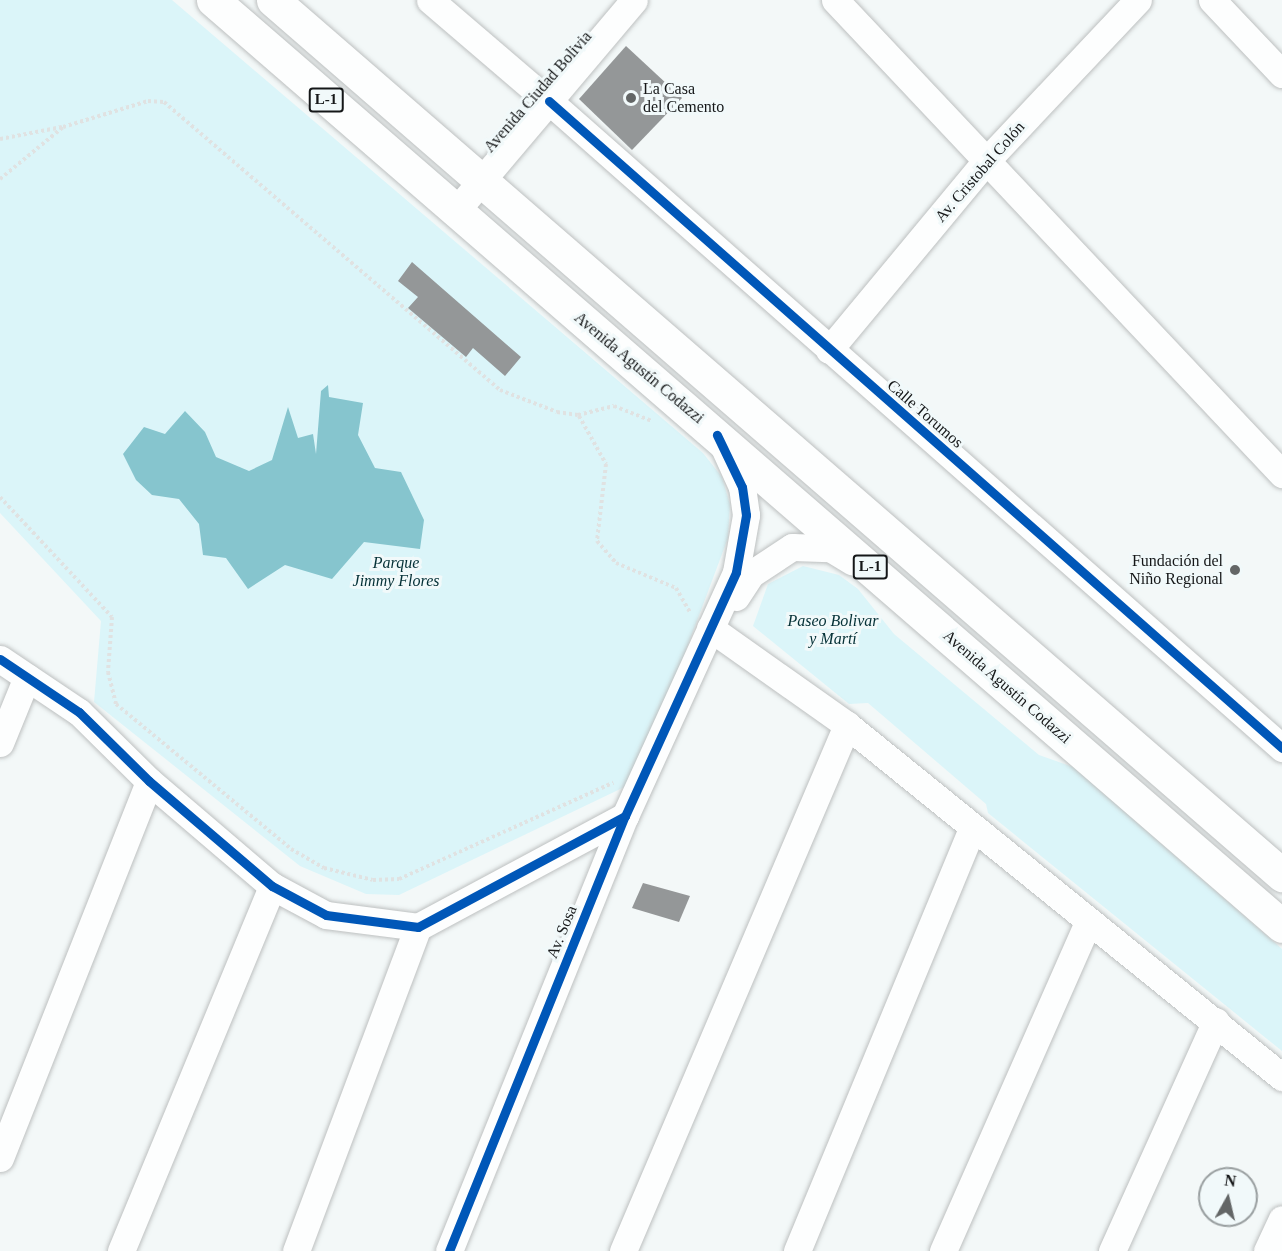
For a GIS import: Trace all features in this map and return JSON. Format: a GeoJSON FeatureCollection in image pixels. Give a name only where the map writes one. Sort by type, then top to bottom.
{"type":"FeatureCollection","features":[{"type":"Feature","properties":{"kind":"main road","name":"Avenida Agustín Codazzi"},"geometry":{"type":"LineString","coordinates":[[213,0],[1282,926]]}},
{"type":"Feature","properties":{"kind":"main road","name":"L-1"},"geometry":{"type":"LineString","coordinates":[[273,0],[1282,875]]}},
{"type":"Feature","properties":{"kind":"street","name":"Calle Torumos"},"geometry":{"type":"LineString","coordinates":[[430,0],[542,95],[829,350],[1280,744]]}},
{"type":"Feature","properties":{"kind":"street","name":"Avenida Ciudad Bolivia"},"geometry":{"type":"LineString","coordinates":[[447,205],[542,95],[605,39],[614,20],[633,0]]}},
{"type":"Feature","properties":{"kind":"street"},"geometry":{"type":"LineString","coordinates":[[835,0],[1282,474]]}},
{"type":"Feature","properties":{"kind":"street","name":"Av. Cristobal Colón"},"geometry":{"type":"LineString","coordinates":[[829,350],[987,160],[1138,0]]}},
{"type":"Feature","properties":{"kind":"street"},"geometry":{"type":"LineString","coordinates":[[1212,0],[1282,74]]}},
{"type":"Feature","properties":{"kind":"street"},"geometry":{"type":"LineString","coordinates":[[717,435],[742,487],[746,514],[736,572],[703,618],[847,725],[1282,1077]]}},
{"type":"Feature","properties":{"kind":"street","name":"Av. Sosa"},"geometry":{"type":"LineString","coordinates":[[449,1251],[703,618],[751,574],[792,547],[830,548],[895,589]]}},
{"type":"Feature","properties":{"kind":"street"},"geometry":{"type":"LineString","coordinates":[[0,659],[79,712],[148,781],[272,886],[326,915],[418,927],[625,816]]}},
{"type":"Feature","properties":{"kind":"street"},"geometry":{"type":"LineString","coordinates":[[0,743],[27,677]]}},
{"type":"Feature","properties":{"kind":"street"},"geometry":{"type":"LineString","coordinates":[[623,1251],[847,725]]}},
{"type":"Feature","properties":{"kind":"street"},"geometry":{"type":"LineString","coordinates":[[0,1158],[148,781]]}},
{"type":"Feature","properties":{"kind":"street"},"geometry":{"type":"LineString","coordinates":[[797,1251],[972,828]]}},
{"type":"Feature","properties":{"kind":"street"},"geometry":{"type":"LineString","coordinates":[[121,1251],[272,886]]}},
{"type":"Feature","properties":{"kind":"street"},"geometry":{"type":"LineString","coordinates":[[943,1251],[1088,922]]}},
{"type":"Feature","properties":{"kind":"street"},"geometry":{"type":"LineString","coordinates":[[296,1251],[418,927]]}},
{"type":"Feature","properties":{"kind":"street"},"geometry":{"type":"LineString","coordinates":[[1112,1251],[1216,1022]]}},
{"type":"Feature","properties":{"kind":"street"},"geometry":{"type":"LineString","coordinates":[[1267,1251],[1282,1219]]}},
{"type":"Feature","properties":{"kind":"path"},"geometry":{"type":"LineString","coordinates":[[0,139],[63,127],[148,101],[172,106],[500,390],[537,407],[578,415],[614,406],[657,424]]}},
{"type":"Feature","properties":{"kind":"path"},"geometry":{"type":"LineString","coordinates":[[0,179],[63,127]]}},
{"type":"Feature","properties":{"kind":"path"},"geometry":{"type":"LineString","coordinates":[[578,415],[606,464],[597,541],[604,553],[676,588],[693,619],[703,618]]}},
{"type":"Feature","properties":{"kind":"path"},"geometry":{"type":"LineString","coordinates":[[0,497],[112,617],[108,672],[116,704],[291,849],[324,868],[373,880],[399,879],[618,781]]}},
{"type":"Feature","properties":{"kind":"green space","name":"Parque Jimmy Flores"},"geometry":{"type":"Polygon","coordinates":[[[0,0],[172,0],[703,453],[722,477],[730,505],[728,538],[637,781],[399,895],[366,894],[300,866],[94,702],[101,621],[0,513],[0,0]]]}},
{"type":"Feature","properties":{"kind":"green space","name":"Paseo Bolivar y Martí"},"geometry":{"type":"Polygon","coordinates":[[[803,566],[839,575],[858,589],[894,634],[1039,755],[1073,767],[1282,949],[1282,1051],[988,813],[986,804],[868,703],[849,704],[753,626],[768,584],[803,566]]]}},
{"type":"Feature","properties":{"kind":"water"},"geometry":{"type":"Polygon","coordinates":[[[328,385],[329,397],[363,403],[358,435],[375,468],[401,472],[424,520],[420,549],[364,542],[332,579],[285,565],[248,589],[226,558],[203,555],[199,524],[179,499],[152,495],[136,480],[123,454],[144,427],[165,434],[185,411],[205,432],[216,457],[249,471],[272,460],[288,407],[298,438],[313,434],[316,454],[321,391],[328,385]]]}},
{"type":"Feature","properties":{"kind":"building","name":"La Casa del Cemento"},"geometry":{"type":"Polygon","coordinates":[[[626,46],[682,98],[632,150],[579,99],[626,46]]]}},
{"type":"Feature","properties":{"kind":"building"},"geometry":{"type":"Polygon","coordinates":[[[412,262],[521,357],[505,376],[473,348],[466,357],[408,308],[418,297],[398,281],[412,262]]]}},
{"type":"Feature","properties":{"kind":"building"},"geometry":{"type":"Polygon","coordinates":[[[643,883],[690,896],[679,922],[632,908],[643,883]]]}},
{"type":"Feature","properties":{"kind":"cycle path"},"geometry":{"type":"LineString","coordinates":[[549,101],[1282,748]]}},
{"type":"Feature","properties":{"kind":"cycle path"},"geometry":{"type":"LineString","coordinates":[[449,1251],[625,816],[736,572],[746,515],[742,487],[717,435]]}},
{"type":"Feature","properties":{"kind":"cycle path"},"geometry":{"type":"LineString","coordinates":[[0,659],[79,712],[149,781],[272,886],[326,915],[418,927],[625,816]]}},
{"type":"Feature","properties":{"kind":"place","name":"La Casa del Cemento"},"geometry":{"type":"Point","coordinates":[631,98]}},
{"type":"Feature","properties":{"kind":"place","name":"Fundación del Niño Regional"},"geometry":{"type":"Point","coordinates":[1235,570]}}]}
